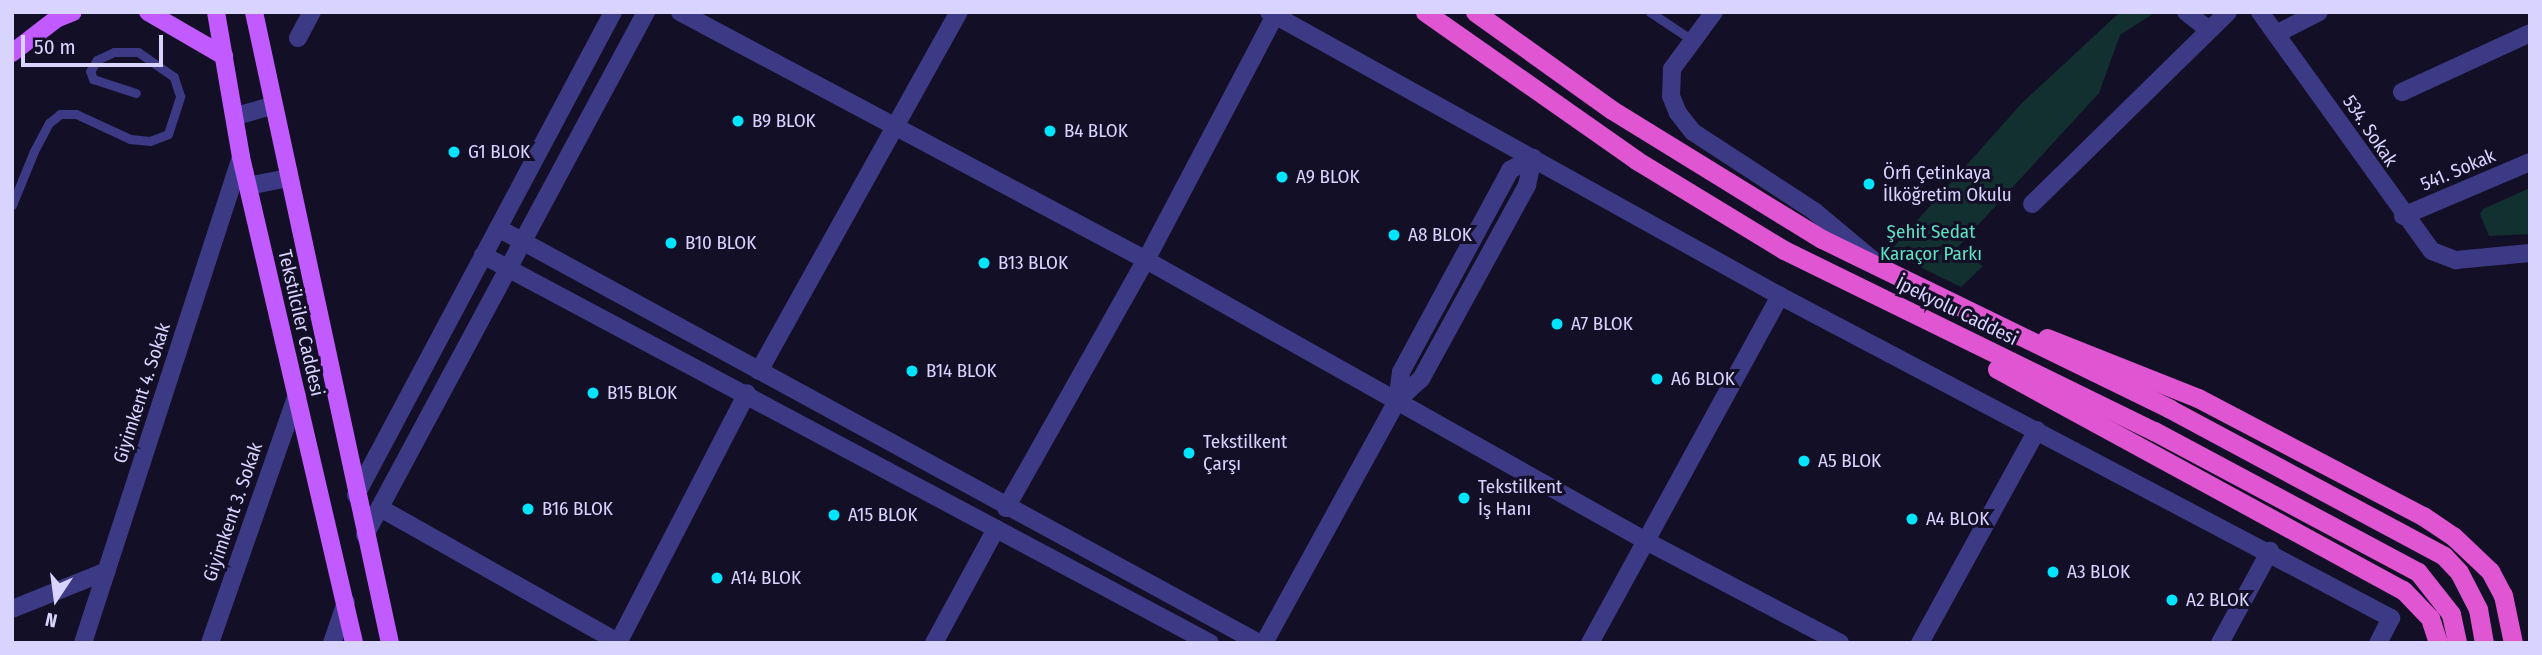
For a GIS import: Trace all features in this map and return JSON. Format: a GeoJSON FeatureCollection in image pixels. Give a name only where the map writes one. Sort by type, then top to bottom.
{"type":"FeatureCollection","features":[{"type":"Feature","properties":{"kind":"highway","name":"İpekyolu Caddesi"},"geometry":{"type":"LineString","coordinates":[[1426,12],[1636,160],[1784,250],[1923,321],[2154,431],[2418,572],[2434,588],[2456,636]]}},
{"type":"Feature","properties":{"kind":"highway","name":"İpekyolu Caddesi"},"geometry":{"type":"LineString","coordinates":[[1475,12],[1612,110],[1822,239],[1888,274],[2170,409],[2423,543],[2459,572],[2484,635]]}},
{"type":"Feature","properties":{"kind":"highway"},"geometry":{"type":"LineString","coordinates":[[1986,320],[2071,346],[2198,398],[2423,516],[2453,536],[2490,571],[2503,595],[2513,643]]}},
{"type":"Feature","properties":{"kind":"highway"},"geometry":{"type":"LineString","coordinates":[[1923,321],[2019,382],[2403,590],[2430,618],[2438,643]]}},
{"type":"Feature","properties":{"kind":"main road"},"geometry":{"type":"LineString","coordinates":[[12,53],[56,19],[73,12]]}},
{"type":"Feature","properties":{"kind":"main road"},"geometry":{"type":"LineString","coordinates":[[148,12],[225,56]]}},
{"type":"Feature","properties":{"kind":"main road","name":"Tekstilciler Caddesi"},"geometry":{"type":"LineString","coordinates":[[216,12],[241,157],[354,643]]}},
{"type":"Feature","properties":{"kind":"main road","name":"Tekstilciler Caddesi"},"geometry":{"type":"LineString","coordinates":[[254,12],[271,106],[390,643]]}},
{"type":"Feature","properties":{"kind":"street"},"geometry":{"type":"LineString","coordinates":[[298,38],[312,12]]}},
{"type":"Feature","properties":{"kind":"street"},"geometry":{"type":"LineString","coordinates":[[356,495],[613,12]]}},
{"type":"Feature","properties":{"kind":"street"},"geometry":{"type":"LineString","coordinates":[[365,535],[646,12]]}},
{"type":"Feature","properties":{"kind":"street"},"geometry":{"type":"LineString","coordinates":[[680,12],[1146,260],[1646,541],[1840,643]]}},
{"type":"Feature","properties":{"kind":"street"},"geometry":{"type":"LineString","coordinates":[[380,508],[619,642],[747,393],[896,129],[958,12]]}},
{"type":"Feature","properties":{"kind":"street"},"geometry":{"type":"LineString","coordinates":[[1714,12],[1672,69],[1671,85],[1678,113],[1693,132],[1815,211],[1863,248],[1888,274]]}},
{"type":"Feature","properties":{"kind":"street"},"geometry":{"type":"LineString","coordinates":[[2186,12],[2209,30]]}},
{"type":"Feature","properties":{"kind":"street"},"geometry":{"type":"LineString","coordinates":[[2032,204],[2228,12]]}},
{"type":"Feature","properties":{"kind":"street","name":"534. Sokak"},"geometry":{"type":"LineString","coordinates":[[2260,12],[2403,216],[2432,250],[2456,260],[2530,253]]}},
{"type":"Feature","properties":{"kind":"street"},"geometry":{"type":"LineString","coordinates":[[2276,34],[2319,12]]}},
{"type":"Feature","properties":{"kind":"street"},"geometry":{"type":"LineString","coordinates":[[934,643],[1006,508],[1146,260],[1272,14],[1780,296],[2270,551],[2391,618],[2378,643]]}},
{"type":"Feature","properties":{"kind":"street"},"geometry":{"type":"LineString","coordinates":[[2402,92],[2530,33]]}},
{"type":"Feature","properties":{"kind":"street"},"geometry":{"type":"LineString","coordinates":[[236,116],[271,106]]}},
{"type":"Feature","properties":{"kind":"street","name":"Giyimkent 4. Sokak"},"geometry":{"type":"LineString","coordinates":[[82,643],[241,157]]}},
{"type":"Feature","properties":{"kind":"street"},"geometry":{"type":"LineString","coordinates":[[498,228],[1006,508],[1261,643],[1397,401],[1421,379],[1527,185],[1533,158]]}},
{"type":"Feature","properties":{"kind":"street","name":"541. Sokak"},"geometry":{"type":"LineString","coordinates":[[2403,216],[2530,162]]}},
{"type":"Feature","properties":{"kind":"street"},"geometry":{"type":"LineString","coordinates":[[248,186],[288,178]]}},
{"type":"Feature","properties":{"kind":"street"},"geometry":{"type":"LineString","coordinates":[[483,255],[747,393],[1210,643]]}},
{"type":"Feature","properties":{"kind":"street"},"geometry":{"type":"LineString","coordinates":[[1590,643],[1780,296]]}},
{"type":"Feature","properties":{"kind":"street","name":"Giyimkent 3. Sokak"},"geometry":{"type":"LineString","coordinates":[[210,643],[297,396]]}},
{"type":"Feature","properties":{"kind":"street"},"geometry":{"type":"LineString","coordinates":[[1920,643],[2037,430]]}},
{"type":"Feature","properties":{"kind":"street"},"geometry":{"type":"LineString","coordinates":[[2220,643],[2270,551]]}},
{"type":"Feature","properties":{"kind":"street"},"geometry":{"type":"LineString","coordinates":[[12,609],[107,571]]}},
{"type":"Feature","properties":{"kind":"street"},"geometry":{"type":"LineString","coordinates":[[332,643],[346,602]]}},
{"type":"Feature","properties":{"kind":"lane"},"geometry":{"type":"LineString","coordinates":[[1650,12],[1692,40]]}},
{"type":"Feature","properties":{"kind":"lane"},"geometry":{"type":"LineString","coordinates":[[12,205],[34,151],[49,123],[60,114],[76,114],[130,139],[149,141],[168,134],[180,96],[174,77],[138,52],[114,52],[97,60],[90,71],[93,79],[136,93]]}},
{"type":"Feature","properties":{"kind":"green space","name":"Şehit Sedat Karaçor Parkı"},"geometry":{"type":"Polygon","coordinates":[[[2120,12],[2156,12],[2120,35],[2099,93],[1956,249],[1983,266],[1961,287],[1889,252],[2022,103],[2120,12]]]}},
{"type":"Feature","properties":{"kind":"green space"},"geometry":{"type":"Polygon","coordinates":[[[2530,188],[2530,234],[2489,236],[2480,214],[2483,209],[2530,188]]]}},
{"type":"Feature","properties":{"kind":"place","name":"B9 BLOK"},"geometry":{"type":"Point","coordinates":[738,121]}},
{"type":"Feature","properties":{"kind":"place","name":"B4 BLOK"},"geometry":{"type":"Point","coordinates":[1050,131]}},
{"type":"Feature","properties":{"kind":"place","name":"G1 BLOK"},"geometry":{"type":"Point","coordinates":[454,152]}},
{"type":"Feature","properties":{"kind":"place","name":"A9 BLOK"},"geometry":{"type":"Point","coordinates":[1282,177]}},
{"type":"Feature","properties":{"kind":"place","name":"Örfi Çetinkaya İlköğretim Okulu"},"geometry":{"type":"Point","coordinates":[1869,184]}},
{"type":"Feature","properties":{"kind":"place","name":"A8 BLOK"},"geometry":{"type":"Point","coordinates":[1394,235]}},
{"type":"Feature","properties":{"kind":"place","name":"B10 BLOK"},"geometry":{"type":"Point","coordinates":[671,243]}},
{"type":"Feature","properties":{"kind":"place","name":"B13 BLOK"},"geometry":{"type":"Point","coordinates":[984,263]}},
{"type":"Feature","properties":{"kind":"place","name":"A7 BLOK"},"geometry":{"type":"Point","coordinates":[1557,324]}},
{"type":"Feature","properties":{"kind":"place","name":"B14 BLOK"},"geometry":{"type":"Point","coordinates":[912,371]}},
{"type":"Feature","properties":{"kind":"place","name":"A6 BLOK"},"geometry":{"type":"Point","coordinates":[1657,379]}},
{"type":"Feature","properties":{"kind":"place","name":"B15 BLOK"},"geometry":{"type":"Point","coordinates":[593,393]}},
{"type":"Feature","properties":{"kind":"place","name":"Tekstilkent Çarşı"},"geometry":{"type":"Point","coordinates":[1189,453]}},
{"type":"Feature","properties":{"kind":"place","name":"A5 BLOK"},"geometry":{"type":"Point","coordinates":[1804,461]}},
{"type":"Feature","properties":{"kind":"place","name":"Tekstilkent İş Hanı"},"geometry":{"type":"Point","coordinates":[1464,498]}},
{"type":"Feature","properties":{"kind":"place","name":"B16 BLOK"},"geometry":{"type":"Point","coordinates":[528,509]}},
{"type":"Feature","properties":{"kind":"place","name":"A15 BLOK"},"geometry":{"type":"Point","coordinates":[834,515]}},
{"type":"Feature","properties":{"kind":"place","name":"A4 BLOK"},"geometry":{"type":"Point","coordinates":[1912,519]}},
{"type":"Feature","properties":{"kind":"place","name":"A3 BLOK"},"geometry":{"type":"Point","coordinates":[2053,572]}},
{"type":"Feature","properties":{"kind":"place","name":"A14 BLOK"},"geometry":{"type":"Point","coordinates":[717,578]}},
{"type":"Feature","properties":{"kind":"place","name":"A2 BLOK"},"geometry":{"type":"Point","coordinates":[2172,600]}}]}
